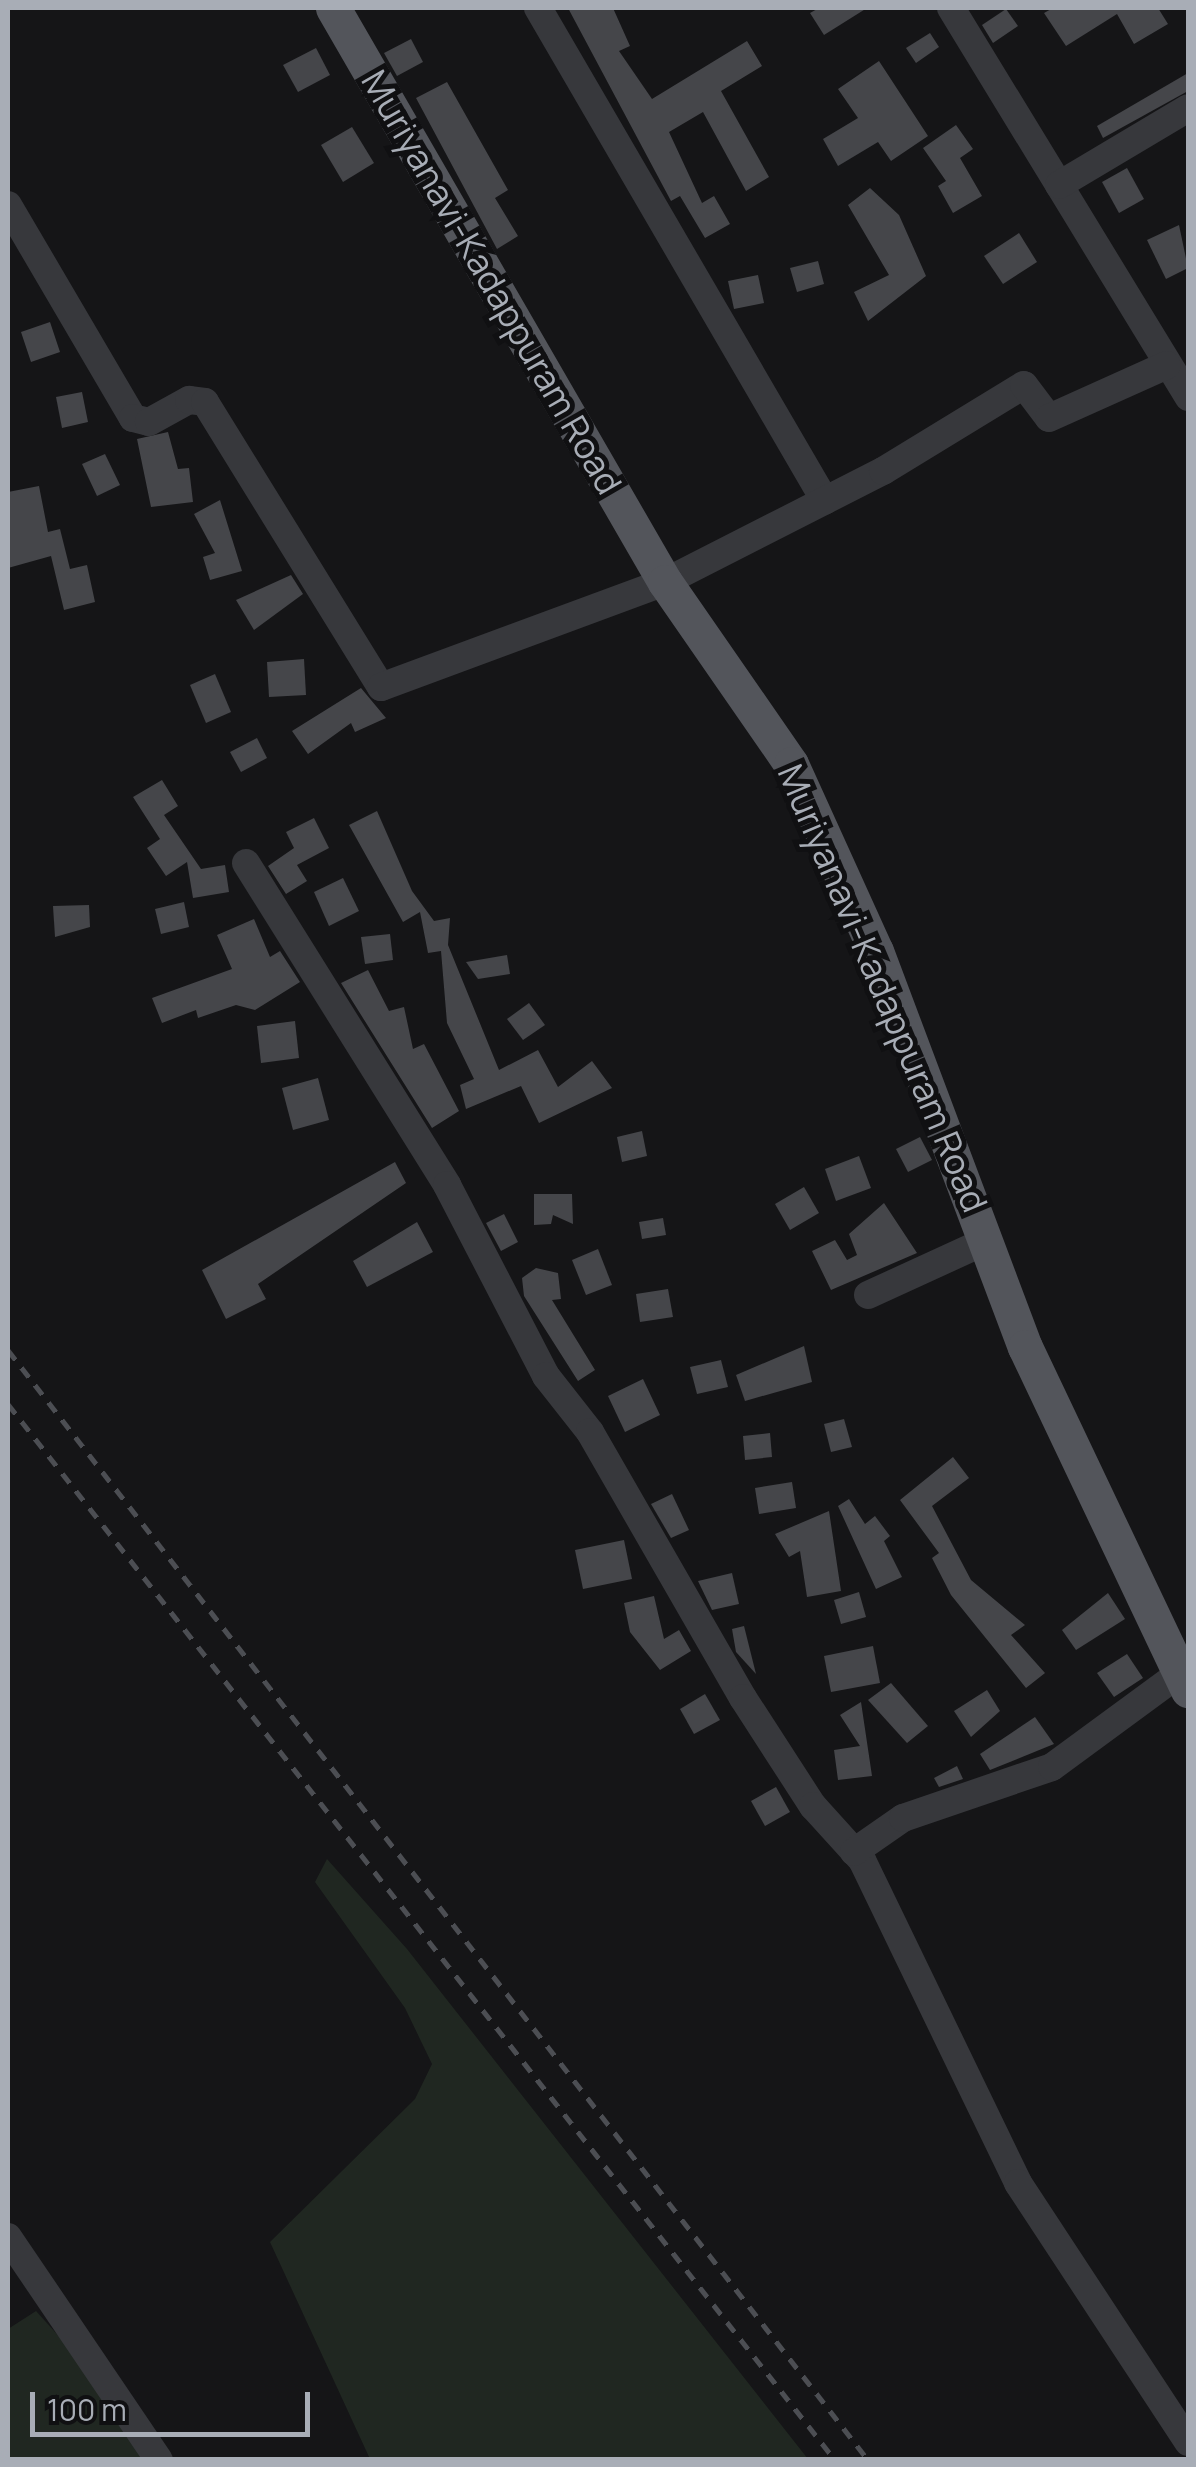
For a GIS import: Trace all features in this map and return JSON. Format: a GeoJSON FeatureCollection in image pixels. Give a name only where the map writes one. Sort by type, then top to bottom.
{"type":"FeatureCollection","features":[{"type":"Feature","properties":{"kind":"main road","name":"Muriyanavi-Kadappuram Road"},"geometry":{"type":"LineString","coordinates":[[332,8],[665,582],[791,764],[988,1240],[1025,1347],[1185,1677]]}},
{"type":"Feature","properties":{"kind":"street"},"geometry":{"type":"LineString","coordinates":[[538,8],[825,501]]}},
{"type":"Feature","properties":{"kind":"street"},"geometry":{"type":"LineString","coordinates":[[951,8],[1188,397]]}},
{"type":"Feature","properties":{"kind":"street"},"geometry":{"type":"LineString","coordinates":[[1060,185],[1188,108]]}},
{"type":"Feature","properties":{"kind":"street"},"geometry":{"type":"LineString","coordinates":[[8,205],[133,418],[150,422],[189,400],[205,402],[381,687],[665,582],[825,501],[1024,385],[1049,418],[1167,365]]}},
{"type":"Feature","properties":{"kind":"street"},"geometry":{"type":"LineString","coordinates":[[246,862],[437,1169],[546,1376],[590,1432],[743,1698],[854,1852],[1018,2183],[1188,2442]]}},
{"type":"Feature","properties":{"kind":"street"},"geometry":{"type":"LineString","coordinates":[[868,1294],[988,1240]]}},
{"type":"Feature","properties":{"kind":"street"},"geometry":{"type":"LineString","coordinates":[[854,1852],[903,1818],[1052,1767],[1185,1677]]}},
{"type":"Feature","properties":{"kind":"street"},"geometry":{"type":"LineString","coordinates":[[8,2237],[159,2460]]}},
{"type":"Feature","properties":{"kind":"shaded area"},"geometry":{"type":"Polygon","coordinates":[[[327,1859],[407,1949],[808,2459],[370,2459],[270,2242],[415,2099],[432,2064],[405,2008],[315,1882],[327,1859]]]}},
{"type":"Feature","properties":{"kind":"shaded area"},"geometry":{"type":"Polygon","coordinates":[[[36,2311],[65,2343],[145,2459],[8,2460],[8,2329],[36,2311]]]}},
{"type":"Feature","properties":{"kind":"building"},"geometry":{"type":"Polygon","coordinates":[[[568,8],[613,8],[630,46],[619,51],[652,99],[747,41],[762,66],[721,91],[769,177],[746,191],[703,112],[669,132],[702,203],[714,196],[730,224],[705,238],[680,196],[671,201],[568,8]]]}},
{"type":"Feature","properties":{"kind":"building"},"geometry":{"type":"Polygon","coordinates":[[[819,8],[867,8],[824,35],[810,13],[819,8]]]}},
{"type":"Feature","properties":{"kind":"building"},"geometry":{"type":"Polygon","coordinates":[[[1053,8],[1158,8],[1168,24],[1134,44],[1117,14],[1066,46],[1044,13],[1053,8]]]}},
{"type":"Feature","properties":{"kind":"building"},"geometry":{"type":"Polygon","coordinates":[[[1006,9],[1018,26],[993,43],[982,25],[1006,9]]]}},
{"type":"Feature","properties":{"kind":"building"},"geometry":{"type":"Polygon","coordinates":[[[930,33],[939,47],[916,63],[906,48],[930,33]]]}},
{"type":"Feature","properties":{"kind":"building"},"geometry":{"type":"Polygon","coordinates":[[[411,39],[423,62],[397,76],[384,53],[411,39]]]}},
{"type":"Feature","properties":{"kind":"building"},"geometry":{"type":"Polygon","coordinates":[[[316,48],[330,75],[298,92],[283,65],[316,48]]]}},
{"type":"Feature","properties":{"kind":"building"},"geometry":{"type":"Polygon","coordinates":[[[879,61],[928,136],[891,161],[878,142],[838,166],[823,139],[858,118],[838,89],[879,61]]]}},
{"type":"Feature","properties":{"kind":"building"},"geometry":{"type":"Polygon","coordinates":[[[1188,73],[1188,91],[1103,138],[1097,126],[1188,73]]]}},
{"type":"Feature","properties":{"kind":"building"},"geometry":{"type":"Polygon","coordinates":[[[447,82],[508,190],[495,198],[518,236],[497,249],[416,98],[447,82]]]}},
{"type":"Feature","properties":{"kind":"building"},"geometry":{"type":"Polygon","coordinates":[[[956,125],[973,149],[960,158],[982,196],[953,213],[938,186],[946,181],[923,148],[956,125]]]}},
{"type":"Feature","properties":{"kind":"building"},"geometry":{"type":"Polygon","coordinates":[[[352,127],[374,163],[343,182],[321,145],[352,127]]]}},
{"type":"Feature","properties":{"kind":"building"},"geometry":{"type":"Polygon","coordinates":[[[1127,168],[1144,199],[1119,213],[1102,182],[1127,168]]]}},
{"type":"Feature","properties":{"kind":"building"},"geometry":{"type":"Polygon","coordinates":[[[870,188],[899,215],[926,276],[868,321],[854,292],[889,275],[848,205],[870,188]]]}},
{"type":"Feature","properties":{"kind":"building"},"geometry":{"type":"Polygon","coordinates":[[[1179,225],[1188,268],[1166,279],[1147,240],[1179,225]]]}},
{"type":"Feature","properties":{"kind":"building"},"geometry":{"type":"Polygon","coordinates":[[[1019,233],[1037,262],[1003,284],[984,256],[1019,233]]]}},
{"type":"Feature","properties":{"kind":"building"},"geometry":{"type":"Polygon","coordinates":[[[818,261],[824,284],[797,292],[790,268],[818,261]]]}},
{"type":"Feature","properties":{"kind":"building"},"geometry":{"type":"Polygon","coordinates":[[[758,275],[764,303],[734,309],[728,281],[758,275]]]}},
{"type":"Feature","properties":{"kind":"building"},"geometry":{"type":"Polygon","coordinates":[[[50,322],[60,352],[31,362],[21,332],[50,322]]]}},
{"type":"Feature","properties":{"kind":"building"},"geometry":{"type":"Polygon","coordinates":[[[82,392],[88,422],[62,428],[56,397],[82,392]]]}},
{"type":"Feature","properties":{"kind":"building"},"geometry":{"type":"Polygon","coordinates":[[[168,432],[178,469],[189,468],[193,502],[151,507],[137,439],[168,432]]]}},
{"type":"Feature","properties":{"kind":"building"},"geometry":{"type":"Polygon","coordinates":[[[105,454],[120,485],[97,496],[82,464],[105,454]]]}},
{"type":"Feature","properties":{"kind":"building"},"geometry":{"type":"Polygon","coordinates":[[[39,486],[48,532],[60,529],[70,569],[87,565],[95,602],[64,610],[51,556],[8,568],[8,492],[39,486]]]}},
{"type":"Feature","properties":{"kind":"building"},"geometry":{"type":"Polygon","coordinates":[[[220,500],[242,571],[210,580],[203,557],[215,553],[194,514],[220,500]]]}},
{"type":"Feature","properties":{"kind":"building"},"geometry":{"type":"Polygon","coordinates":[[[291,575],[303,594],[254,630],[236,600],[291,575]]]}},
{"type":"Feature","properties":{"kind":"building"},"geometry":{"type":"Polygon","coordinates":[[[304,659],[306,695],[269,697],[267,662],[304,659]]]}},
{"type":"Feature","properties":{"kind":"building"},"geometry":{"type":"Polygon","coordinates":[[[215,674],[231,712],[206,723],[190,685],[215,674]]]}},
{"type":"Feature","properties":{"kind":"building"},"geometry":{"type":"Polygon","coordinates":[[[361,688],[386,718],[355,732],[351,723],[308,754],[292,731],[361,688]]]}},
{"type":"Feature","properties":{"kind":"building"},"geometry":{"type":"Polygon","coordinates":[[[257,738],[267,758],[241,772],[230,752],[257,738]]]}},
{"type":"Feature","properties":{"kind":"building"},"geometry":{"type":"Polygon","coordinates":[[[162,780],[178,806],[164,815],[201,869],[225,865],[229,892],[193,898],[187,862],[166,876],[147,848],[160,839],[133,797],[162,780]]]}},
{"type":"Feature","properties":{"kind":"building"},"geometry":{"type":"Polygon","coordinates":[[[377,811],[412,891],[434,921],[450,918],[448,945],[499,1070],[538,1050],[558,1087],[592,1061],[612,1088],[539,1123],[521,1086],[466,1109],[460,1085],[474,1079],[447,1023],[441,951],[428,953],[420,912],[403,922],[349,825],[377,811]]]}},
{"type":"Feature","properties":{"kind":"building"},"geometry":{"type":"Polygon","coordinates":[[[314,818],[329,848],[297,865],[307,881],[286,894],[268,866],[294,848],[286,832],[314,818]]]}},
{"type":"Feature","properties":{"kind":"building"},"geometry":{"type":"Polygon","coordinates":[[[343,878],[359,911],[329,926],[314,892],[343,878]]]}},
{"type":"Feature","properties":{"kind":"building"},"geometry":{"type":"Polygon","coordinates":[[[184,902],[189,927],[161,934],[155,909],[184,902]]]}},
{"type":"Feature","properties":{"kind":"building"},"geometry":{"type":"Polygon","coordinates":[[[89,905],[90,927],[55,937],[53,906],[89,905]]]}},
{"type":"Feature","properties":{"kind":"building"},"geometry":{"type":"Polygon","coordinates":[[[254,919],[270,957],[280,951],[300,982],[255,1010],[236,1005],[198,1018],[196,1010],[162,1023],[152,998],[232,969],[217,935],[254,919]]]}},
{"type":"Feature","properties":{"kind":"building"},"geometry":{"type":"Polygon","coordinates":[[[390,934],[393,960],[365,964],[361,937],[390,934]]]}},
{"type":"Feature","properties":{"kind":"building"},"geometry":{"type":"Polygon","coordinates":[[[507,955],[510,974],[478,979],[466,962],[507,955]]]}},
{"type":"Feature","properties":{"kind":"building"},"geometry":{"type":"Polygon","coordinates":[[[368,970],[389,1011],[404,1007],[413,1049],[424,1044],[459,1111],[432,1128],[341,983],[368,970]]]}},
{"type":"Feature","properties":{"kind":"building"},"geometry":{"type":"Polygon","coordinates":[[[529,1003],[545,1025],[523,1040],[507,1019],[529,1003]]]}},
{"type":"Feature","properties":{"kind":"building"},"geometry":{"type":"Polygon","coordinates":[[[295,1021],[299,1058],[261,1063],[257,1026],[295,1021]]]}},
{"type":"Feature","properties":{"kind":"building"},"geometry":{"type":"Polygon","coordinates":[[[318,1078],[329,1120],[293,1130],[282,1088],[318,1078]]]}},
{"type":"Feature","properties":{"kind":"building"},"geometry":{"type":"Polygon","coordinates":[[[642,1131],[647,1156],[622,1162],[617,1137],[642,1131]]]}},
{"type":"Feature","properties":{"kind":"building"},"geometry":{"type":"Polygon","coordinates":[[[920,1137],[932,1160],[908,1172],[896,1149],[920,1137]]]}},
{"type":"Feature","properties":{"kind":"building"},"geometry":{"type":"Polygon","coordinates":[[[859,1156],[871,1188],[836,1201],[825,1169],[859,1156]]]}},
{"type":"Feature","properties":{"kind":"building"},"geometry":{"type":"Polygon","coordinates":[[[395,1162],[406,1183],[258,1284],[266,1299],[226,1319],[202,1270],[395,1162]]]}},
{"type":"Feature","properties":{"kind":"building"},"geometry":{"type":"Polygon","coordinates":[[[804,1187],[819,1213],[790,1230],[775,1204],[804,1187]]]}},
{"type":"Feature","properties":{"kind":"building"},"geometry":{"type":"Polygon","coordinates":[[[534,1194],[572,1194],[573,1224],[553,1215],[551,1224],[534,1225],[534,1194]]]}},
{"type":"Feature","properties":{"kind":"building"},"geometry":{"type":"Polygon","coordinates":[[[884,1203],[917,1253],[831,1290],[812,1251],[835,1240],[847,1260],[857,1255],[849,1234],[884,1203]]]}},
{"type":"Feature","properties":{"kind":"building"},"geometry":{"type":"Polygon","coordinates":[[[504,1214],[518,1242],[501,1251],[486,1223],[504,1214]]]}},
{"type":"Feature","properties":{"kind":"building"},"geometry":{"type":"Polygon","coordinates":[[[663,1218],[666,1235],[642,1239],[639,1222],[663,1218]]]}},
{"type":"Feature","properties":{"kind":"building"},"geometry":{"type":"Polygon","coordinates":[[[417,1222],[433,1252],[367,1287],[353,1261],[417,1222]]]}},
{"type":"Feature","properties":{"kind":"building"},"geometry":{"type":"Polygon","coordinates":[[[598,1249],[612,1285],[586,1295],[572,1260],[598,1249]]]}},
{"type":"Feature","properties":{"kind":"building"},"geometry":{"type":"Polygon","coordinates":[[[536,1268],[558,1273],[561,1299],[552,1300],[595,1370],[578,1381],[524,1296],[522,1278],[536,1268]]]}},
{"type":"Feature","properties":{"kind":"building"},"geometry":{"type":"Polygon","coordinates":[[[668,1289],[673,1317],[640,1322],[636,1294],[668,1289]]]}},
{"type":"Feature","properties":{"kind":"building"},"geometry":{"type":"Polygon","coordinates":[[[804,1346],[812,1382],[745,1401],[736,1375],[804,1346]]]}},
{"type":"Feature","properties":{"kind":"building"},"geometry":{"type":"Polygon","coordinates":[[[721,1360],[728,1387],[697,1394],[690,1367],[721,1360]]]}},
{"type":"Feature","properties":{"kind":"building"},"geometry":{"type":"Polygon","coordinates":[[[643,1379],[660,1415],[625,1432],[608,1396],[643,1379]]]}},
{"type":"Feature","properties":{"kind":"building"},"geometry":{"type":"Polygon","coordinates":[[[844,1419],[852,1447],[831,1452],[824,1424],[844,1419]]]}},
{"type":"Feature","properties":{"kind":"building"},"geometry":{"type":"Polygon","coordinates":[[[770,1433],[772,1457],[745,1460],[743,1436],[770,1433]]]}},
{"type":"Feature","properties":{"kind":"building"},"geometry":{"type":"Polygon","coordinates":[[[953,1457],[969,1478],[932,1506],[971,1580],[1025,1625],[1011,1635],[1045,1673],[1026,1688],[951,1595],[932,1558],[939,1553],[900,1500],[953,1457]]]}},
{"type":"Feature","properties":{"kind":"building"},"geometry":{"type":"Polygon","coordinates":[[[792,1482],[796,1508],[759,1514],[755,1488],[792,1482]]]}},
{"type":"Feature","properties":{"kind":"building"},"geometry":{"type":"Polygon","coordinates":[[[672,1494],[689,1530],[671,1538],[651,1504],[672,1494]]]}},
{"type":"Feature","properties":{"kind":"building"},"geometry":{"type":"Polygon","coordinates":[[[849,1499],[865,1524],[875,1516],[890,1536],[884,1541],[902,1577],[876,1589],[838,1506],[849,1499]]]}},
{"type":"Feature","properties":{"kind":"building"},"geometry":{"type":"Polygon","coordinates":[[[829,1511],[841,1591],[807,1597],[800,1551],[789,1557],[775,1534],[829,1511]]]}},
{"type":"Feature","properties":{"kind":"building"},"geometry":{"type":"Polygon","coordinates":[[[624,1540],[632,1579],[583,1589],[575,1550],[624,1540]]]}},
{"type":"Feature","properties":{"kind":"building"},"geometry":{"type":"Polygon","coordinates":[[[732,1573],[739,1604],[712,1610],[698,1581],[732,1573]]]}},
{"type":"Feature","properties":{"kind":"building"},"geometry":{"type":"Polygon","coordinates":[[[859,1592],[866,1617],[841,1624],[834,1600],[859,1592]]]}},
{"type":"Feature","properties":{"kind":"building"},"geometry":{"type":"Polygon","coordinates":[[[1108,1593],[1125,1619],[1076,1650],[1062,1630],[1108,1593]]]}},
{"type":"Feature","properties":{"kind":"building"},"geometry":{"type":"Polygon","coordinates":[[[654,1596],[664,1639],[679,1630],[691,1651],[660,1670],[630,1632],[624,1603],[654,1596]]]}},
{"type":"Feature","properties":{"kind":"building"},"geometry":{"type":"Polygon","coordinates":[[[744,1626],[756,1674],[736,1652],[732,1629],[744,1626]]]}},
{"type":"Feature","properties":{"kind":"building"},"geometry":{"type":"Polygon","coordinates":[[[873,1646],[880,1683],[831,1692],[824,1656],[873,1646]]]}},
{"type":"Feature","properties":{"kind":"building"},"geometry":{"type":"Polygon","coordinates":[[[1127,1654],[1143,1678],[1114,1697],[1097,1673],[1127,1654]]]}},
{"type":"Feature","properties":{"kind":"building"},"geometry":{"type":"Polygon","coordinates":[[[891,1683],[928,1726],[907,1743],[868,1700],[891,1683]]]}},
{"type":"Feature","properties":{"kind":"building"},"geometry":{"type":"Polygon","coordinates":[[[987,1690],[1000,1711],[971,1737],[954,1711],[987,1690]]]}},
{"type":"Feature","properties":{"kind":"building"},"geometry":{"type":"Polygon","coordinates":[[[705,1694],[720,1720],[694,1734],[680,1709],[705,1694]]]}},
{"type":"Feature","properties":{"kind":"building"},"geometry":{"type":"Polygon","coordinates":[[[861,1702],[872,1776],[838,1780],[834,1750],[860,1746],[840,1715],[861,1702]]]}},
{"type":"Feature","properties":{"kind":"building"},"geometry":{"type":"Polygon","coordinates":[[[1035,1717],[1054,1744],[990,1770],[980,1754],[1035,1717]]]}},
{"type":"Feature","properties":{"kind":"building"},"geometry":{"type":"Polygon","coordinates":[[[957,1766],[963,1779],[939,1787],[934,1778],[957,1766]]]}},
{"type":"Feature","properties":{"kind":"building"},"geometry":{"type":"Polygon","coordinates":[[[776,1787],[790,1812],[765,1826],[751,1801],[776,1787]]]}},
{"type":"Feature","properties":{"kind":"railway"},"geometry":{"type":"LineString","coordinates":[[8,1350],[868,2460]]}},
{"type":"Feature","properties":{"kind":"railway"},"geometry":{"type":"LineString","coordinates":[[8,1404],[835,2460]]}}]}
